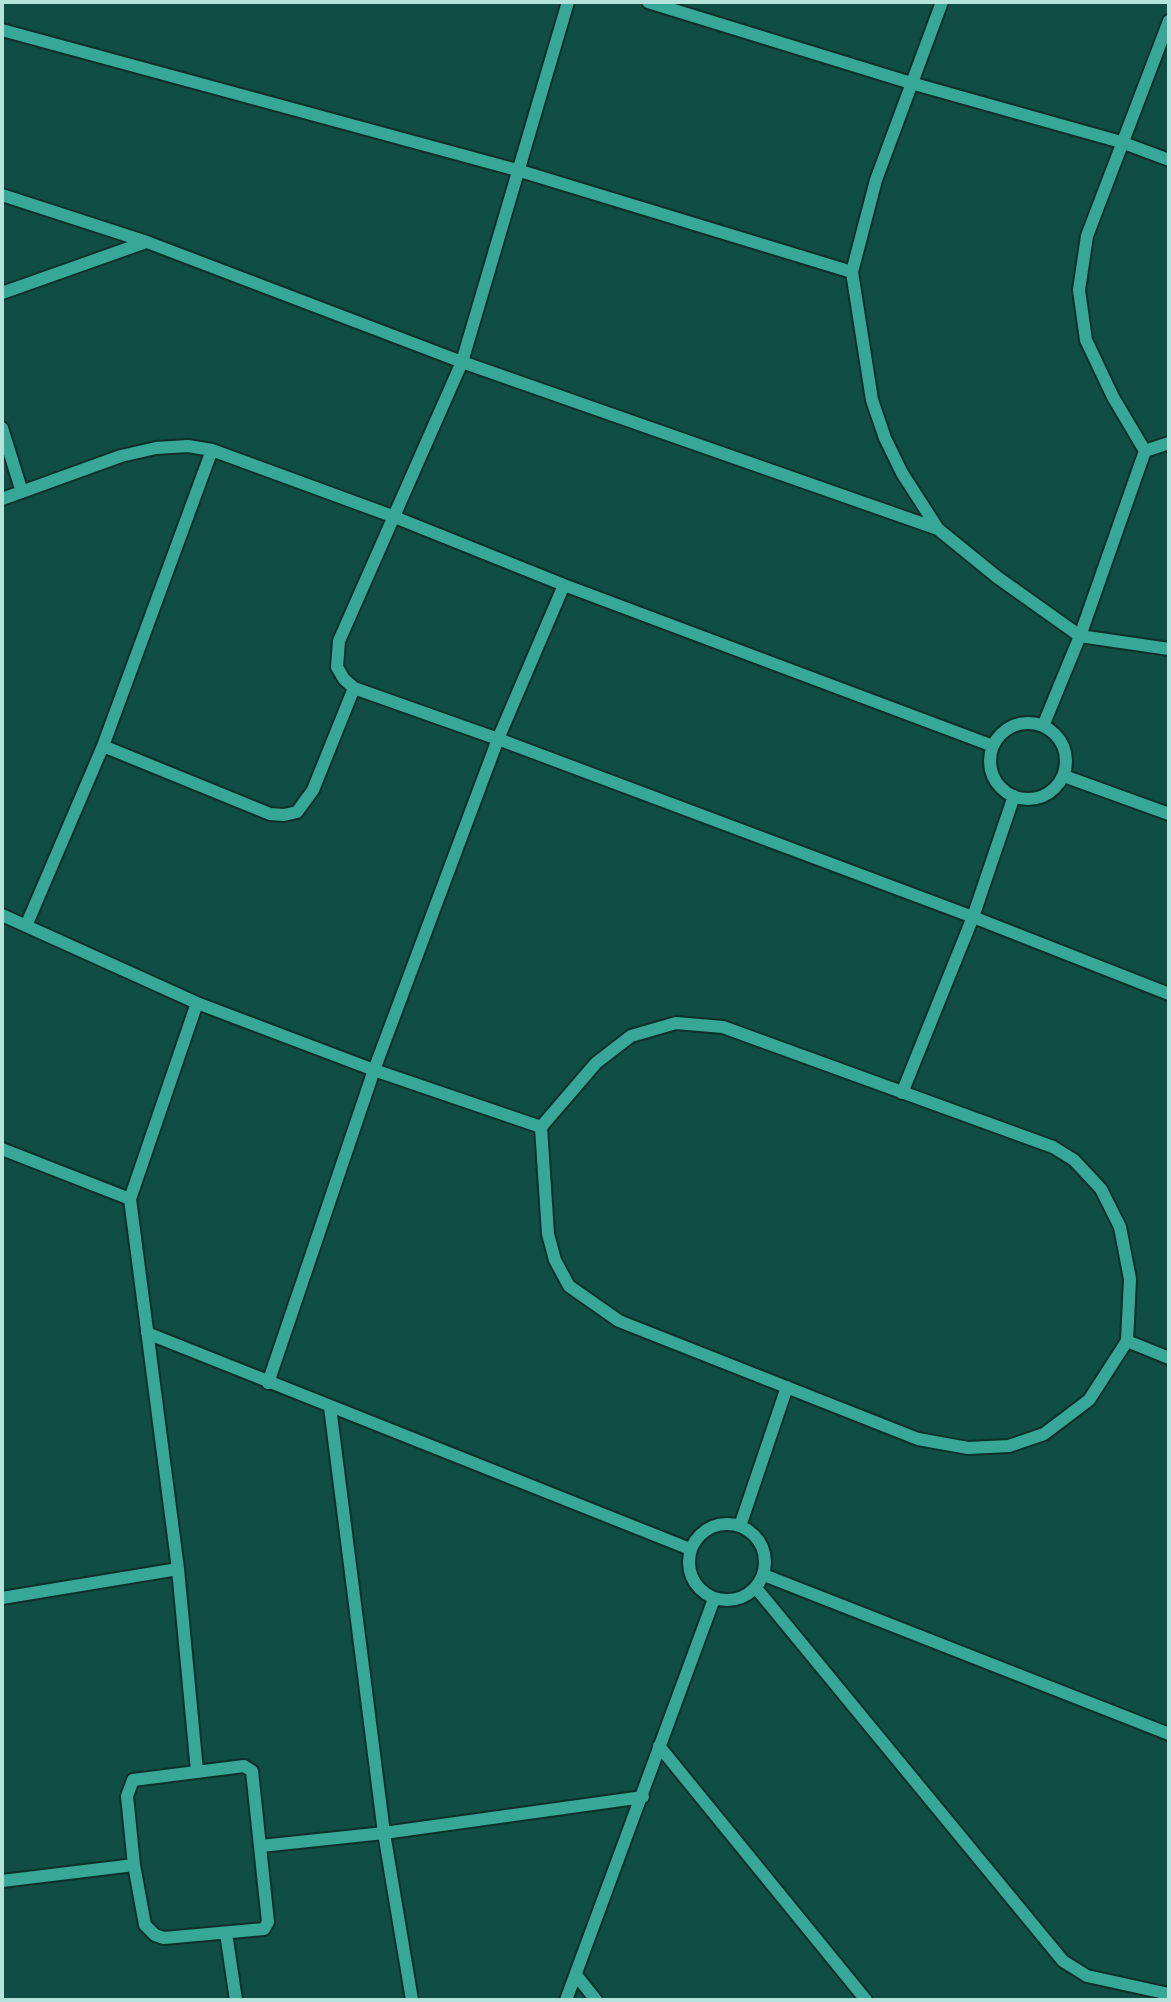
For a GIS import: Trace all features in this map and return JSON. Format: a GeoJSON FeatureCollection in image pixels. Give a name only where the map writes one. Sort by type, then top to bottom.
{"type":"FeatureCollection","features":[{"type":"Feature","properties":{"kind":"street"},"geometry":{"type":"LineString","coordinates":[[568,2],[462,362],[338,642],[337,667],[354,688],[498,738],[1169,994]]}},
{"type":"Feature","properties":{"kind":"street"},"geometry":{"type":"LineString","coordinates":[[648,2],[911,83],[1121,142],[1169,160]]}},
{"type":"Feature","properties":{"kind":"street"},"geometry":{"type":"LineString","coordinates":[[942,2],[876,180],[852,272],[872,400],[902,473],[938,529],[998,577],[1080,636],[1169,649]]}},
{"type":"Feature","properties":{"kind":"street"},"geometry":{"type":"LineString","coordinates":[[1043,726],[1080,636],[1145,451],[1086,340],[1079,290],[1087,236],[1169,21]]}},
{"type":"Feature","properties":{"kind":"street"},"geometry":{"type":"LineString","coordinates":[[2,30],[517,170],[852,272]]}},
{"type":"Feature","properties":{"kind":"street"},"geometry":{"type":"LineString","coordinates":[[2,195],[147,242],[462,362],[938,529]]}},
{"type":"Feature","properties":{"kind":"street"},"geometry":{"type":"LineString","coordinates":[[2,293],[147,242]]}},
{"type":"Feature","properties":{"kind":"street"},"geometry":{"type":"LineString","coordinates":[[2,428],[22,492]]}},
{"type":"Feature","properties":{"kind":"street"},"geometry":{"type":"LineString","coordinates":[[1145,451],[1169,443]]}},
{"type":"Feature","properties":{"kind":"street"},"geometry":{"type":"LineString","coordinates":[[2,499],[121,456],[156,448],[188,446],[212,450],[993,746]]}},
{"type":"Feature","properties":{"kind":"street"},"geometry":{"type":"LineString","coordinates":[[26,926],[103,746],[212,450]]}},
{"type":"Feature","properties":{"kind":"street"},"geometry":{"type":"LineString","coordinates":[[268,1383],[374,1070],[498,738],[564,585]]}},
{"type":"Feature","properties":{"kind":"street"},"geometry":{"type":"LineString","coordinates":[[103,746],[270,814],[285,815],[297,812],[313,790],[354,688]]}},
{"type":"Feature","properties":{"kind":"street"},"geometry":{"type":"LineString","coordinates":[[1028,723],[1043,726],[1055,734],[1063,747],[1067,761],[1064,776],[1055,789],[1043,797],[1028,799],[1014,796],[1001,788],[993,776],[990,761],[993,746],[1001,734],[1014,726],[1028,723]]}},
{"type":"Feature","properties":{"kind":"street"},"geometry":{"type":"LineString","coordinates":[[1064,776],[1169,814]]}},
{"type":"Feature","properties":{"kind":"street"},"geometry":{"type":"LineString","coordinates":[[902,1093],[973,917],[1014,796]]}},
{"type":"Feature","properties":{"kind":"street"},"geometry":{"type":"LineString","coordinates":[[2,915],[197,1003],[374,1070],[541,1127]]}},
{"type":"Feature","properties":{"kind":"street"},"geometry":{"type":"LineString","coordinates":[[197,1003],[130,1199],[178,1569],[197,1771]]}},
{"type":"Feature","properties":{"kind":"street"},"geometry":{"type":"LineString","coordinates":[[676,1023],[723,1027],[902,1093],[1053,1147],[1074,1160],[1101,1189],[1120,1227],[1130,1279],[1127,1341],[1116,1362],[1088,1400],[1044,1434],[1009,1446],[968,1448],[918,1439],[619,1321],[569,1286],[555,1260],[548,1234],[541,1127],[605,1056],[631,1036],[676,1023]]}},
{"type":"Feature","properties":{"kind":"street"},"geometry":{"type":"LineString","coordinates":[[2,1149],[130,1199]]}},
{"type":"Feature","properties":{"kind":"street"},"geometry":{"type":"LineString","coordinates":[[148,1333],[690,1549]]}},
{"type":"Feature","properties":{"kind":"street"},"geometry":{"type":"LineString","coordinates":[[1127,1341],[1169,1358]]}},
{"type":"Feature","properties":{"kind":"street"},"geometry":{"type":"LineString","coordinates":[[740,1526],[787,1387]]}},
{"type":"Feature","properties":{"kind":"street"},"geometry":{"type":"LineString","coordinates":[[330,1407],[384,1833],[412,2000]]}},
{"type":"Feature","properties":{"kind":"street"},"geometry":{"type":"LineString","coordinates":[[725,1523],[740,1526],[753,1534],[762,1546],[766,1561],[764,1576],[756,1588],[743,1598],[728,1601],[714,1599],[701,1591],[692,1578],[688,1564],[690,1549],[698,1536],[710,1527],[725,1523]]}},
{"type":"Feature","properties":{"kind":"street"},"geometry":{"type":"LineString","coordinates":[[2,1598],[178,1569]]}},
{"type":"Feature","properties":{"kind":"street"},"geometry":{"type":"LineString","coordinates":[[764,1576],[1169,1734]]}},
{"type":"Feature","properties":{"kind":"street"},"geometry":{"type":"LineString","coordinates":[[756,1588],[1063,1961],[1087,1976],[1169,1994]]}},
{"type":"Feature","properties":{"kind":"street"},"geometry":{"type":"LineString","coordinates":[[566,2000],[714,1599]]}},
{"type":"Feature","properties":{"kind":"street"},"geometry":{"type":"LineString","coordinates":[[660,1746],[866,2000]]}},
{"type":"Feature","properties":{"kind":"street"},"geometry":{"type":"LineString","coordinates":[[244,1766],[251,1771],[268,1925],[264,1928],[164,1938],[150,1933],[145,1925],[134,1865],[127,1796],[129,1785],[139,1777],[197,1771],[244,1766]]}},
{"type":"Feature","properties":{"kind":"street"},"geometry":{"type":"LineString","coordinates":[[261,1846],[384,1833],[643,1797]]}},
{"type":"Feature","properties":{"kind":"street"},"geometry":{"type":"LineString","coordinates":[[2,1881],[134,1865]]}},
{"type":"Feature","properties":{"kind":"street"},"geometry":{"type":"LineString","coordinates":[[226,1933],[236,2000]]}},
{"type":"Feature","properties":{"kind":"street"},"geometry":{"type":"LineString","coordinates":[[576,1975],[596,2000]]}}]}
